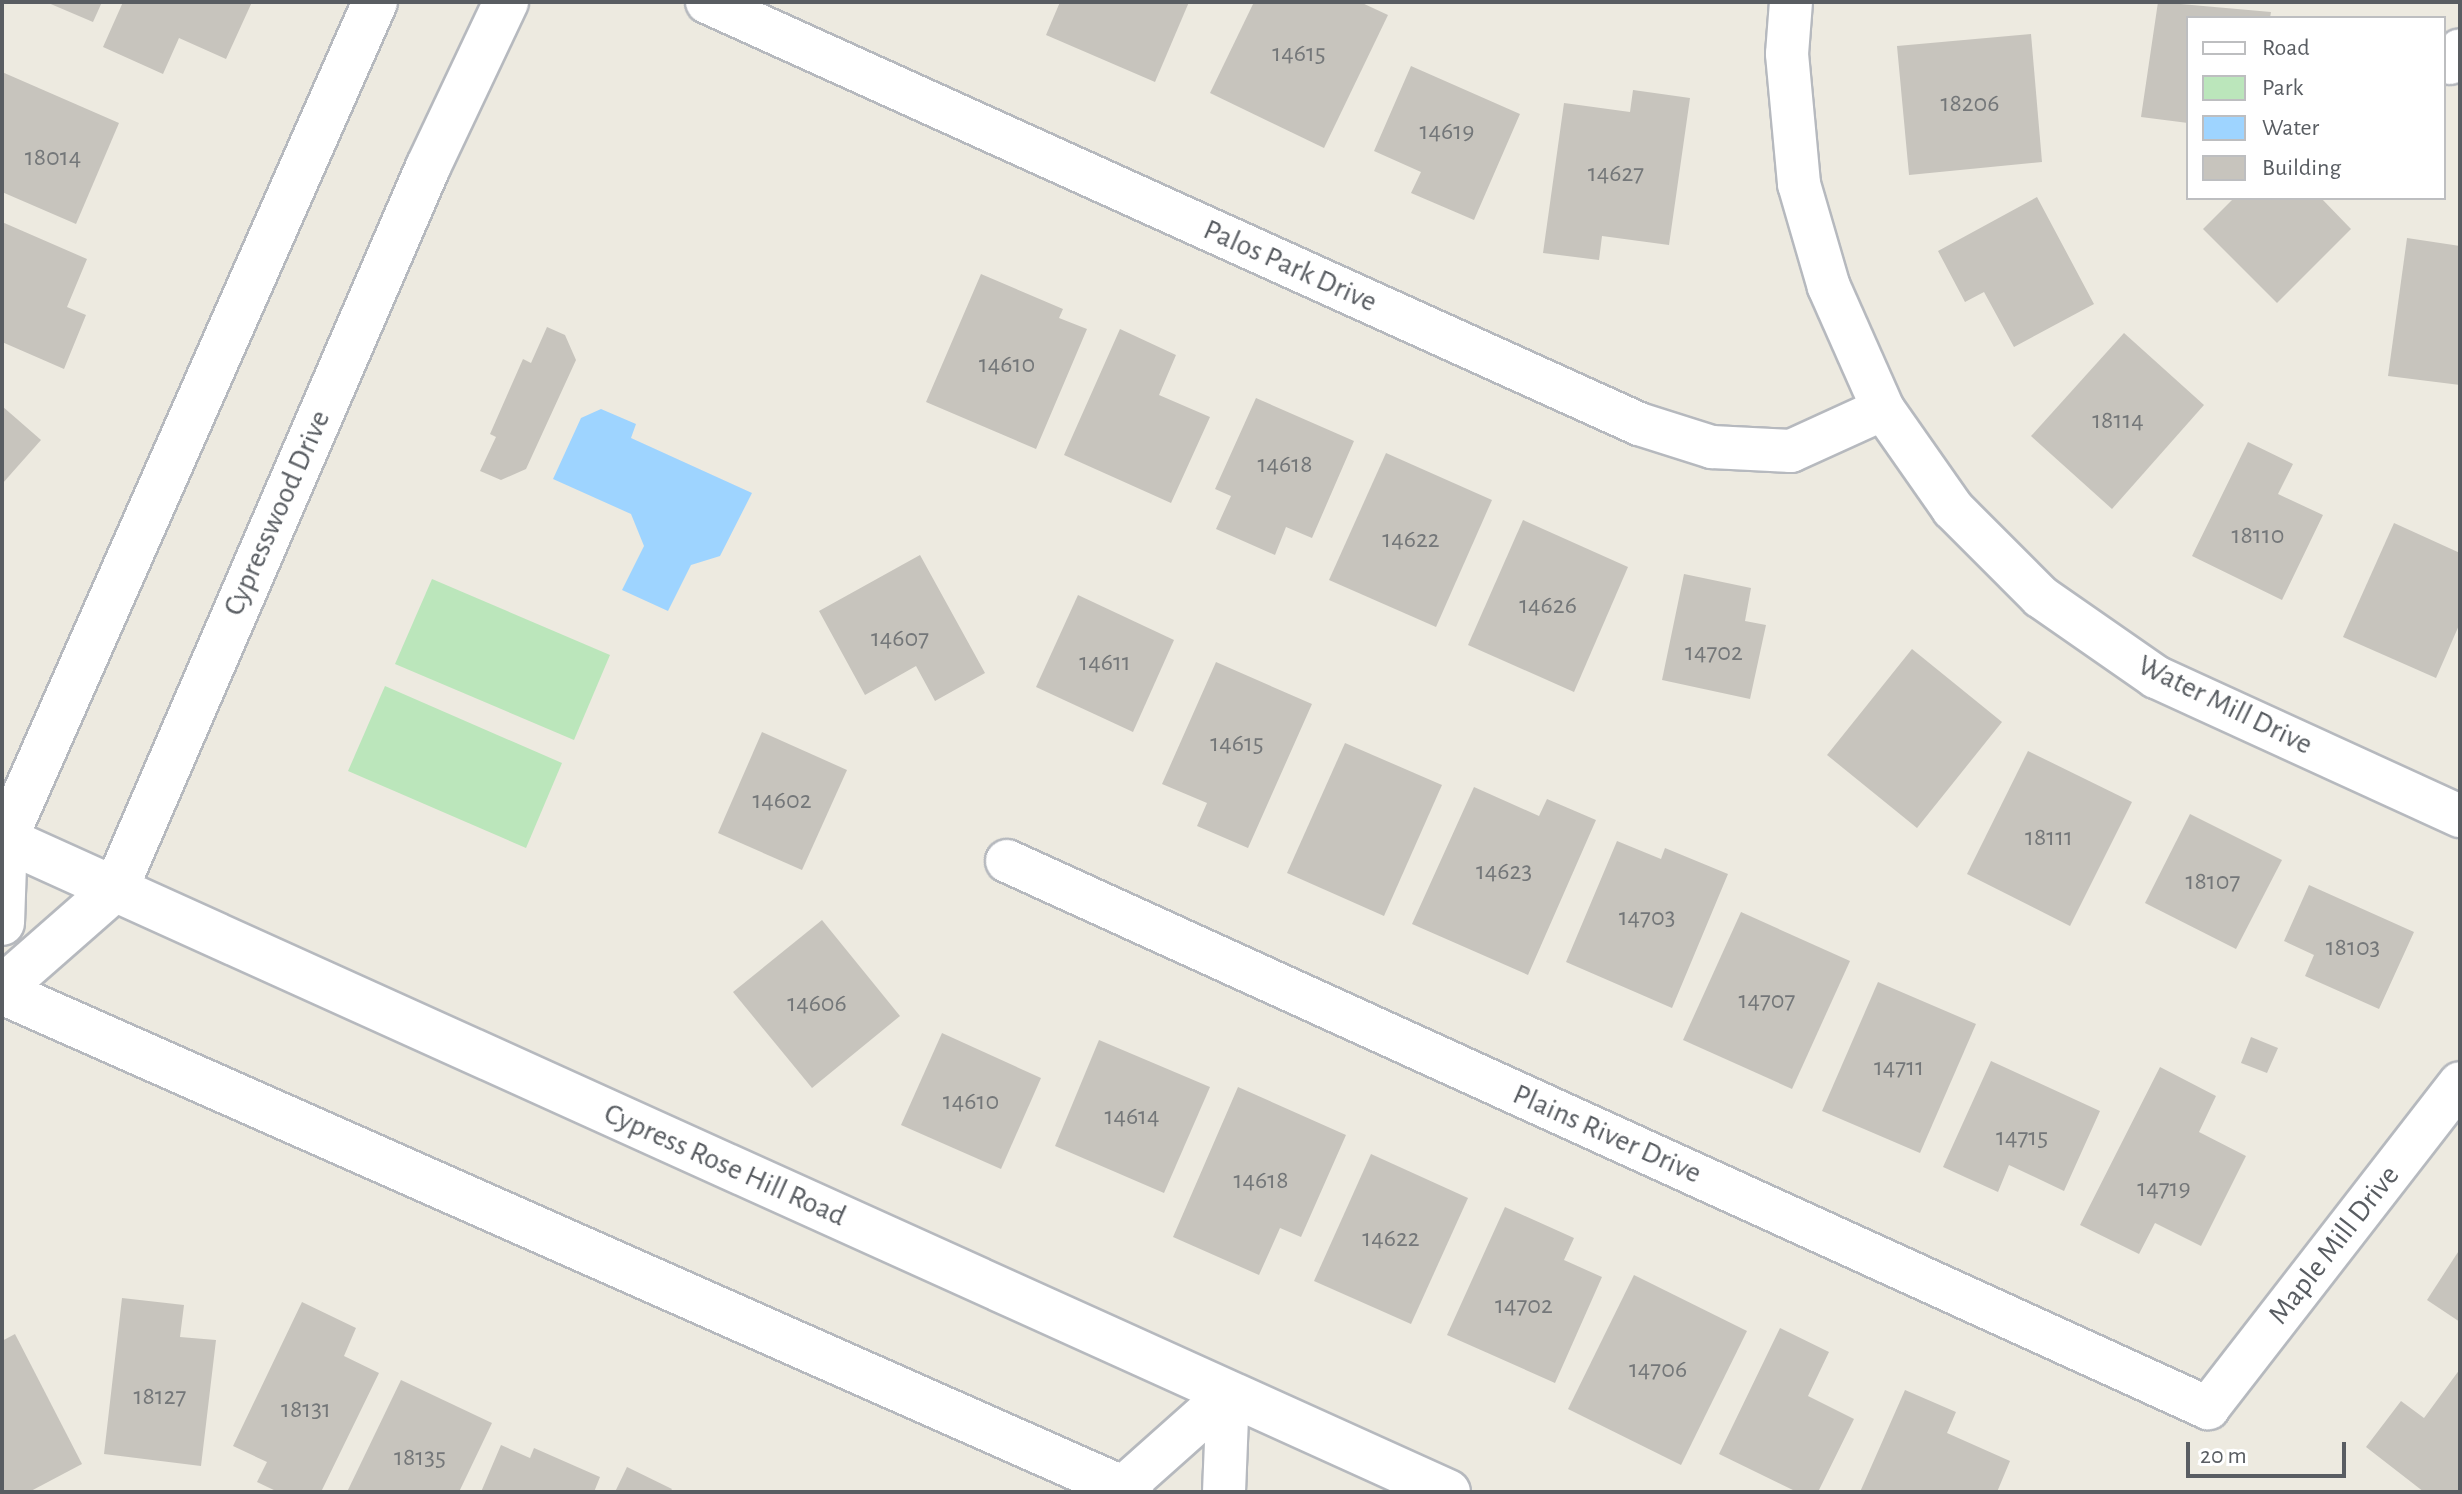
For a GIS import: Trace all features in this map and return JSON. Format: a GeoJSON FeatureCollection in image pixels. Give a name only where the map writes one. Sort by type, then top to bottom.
{"type":"FeatureCollection","features":[{"type":"Feature","properties":{"kind":"main road"},"geometry":{"type":"LineString","coordinates":[[2,923],[4,839],[375,2]]}},
{"type":"Feature","properties":{"kind":"main road","name":"Cypresswood Drive"},"geometry":{"type":"LineString","coordinates":[[2,990],[116,888],[421,181],[506,2]]}},
{"type":"Feature","properties":{"kind":"main road","name":"Cypress Rose Hill Road"},"geometry":{"type":"LineString","coordinates":[[4,839],[1448,1492]]}},
{"type":"Feature","properties":{"kind":"main road"},"geometry":{"type":"LineString","coordinates":[[2,990],[1123,1490]]}},
{"type":"Feature","properties":{"kind":"street","name":"Palos Park Drive"},"geometry":{"type":"LineString","coordinates":[[707,2],[1639,424],[1712,447],[1791,451],[1883,409]]}},
{"type":"Feature","properties":{"kind":"street","name":"Water Mill Drive"},"geometry":{"type":"LineString","coordinates":[[1791,2],[1787,54],[1799,184],[1829,287],[1883,409],[1953,509],[2041,597],[2156,677],[2460,816]]}},
{"type":"Feature","properties":{"kind":"street","name":"Plains River Drive"},"geometry":{"type":"LineString","coordinates":[[1007,861],[2208,1408]]}},
{"type":"Feature","properties":{"kind":"street","name":"Maple Mill Drive"},"geometry":{"type":"LineString","coordinates":[[2208,1408],[2460,1083]]}},
{"type":"Feature","properties":{"kind":"street"},"geometry":{"type":"LineString","coordinates":[[1123,1490],[1228,1394]]}},
{"type":"Feature","properties":{"kind":"street"},"geometry":{"type":"LineString","coordinates":[[1224,1492],[1228,1394]]}},
{"type":"Feature","properties":{"kind":"green space"},"geometry":{"type":"Polygon","coordinates":[[[432,579],[610,655],[574,740],[395,664],[432,579]]]}},
{"type":"Feature","properties":{"kind":"green space"},"geometry":{"type":"Polygon","coordinates":[[[385,686],[562,763],[526,848],[348,771],[385,686]]]}},
{"type":"Feature","properties":{"kind":"water"},"geometry":{"type":"Polygon","coordinates":[[[601,409],[636,424],[631,438],[752,493],[720,556],[691,565],[668,611],[622,590],[644,546],[631,514],[553,479],[581,418],[601,409]]]}},
{"type":"Feature","properties":{"kind":"building"},"geometry":{"type":"Polygon","coordinates":[[[46,2],[102,2],[93,22],[46,2]]]}},
{"type":"Feature","properties":{"kind":"building"},"geometry":{"type":"Polygon","coordinates":[[[123,2],[252,2],[226,59],[179,38],[163,74],[103,47],[123,2]]]}},
{"type":"Feature","properties":{"kind":"building"},"geometry":{"type":"Polygon","coordinates":[[[1060,2],[1189,2],[1155,82],[1046,35],[1060,2]]]}},
{"type":"Feature","properties":{"kind":"building"},"geometry":{"type":"Polygon","coordinates":[[[1254,2],[1360,2],[1388,15],[1324,148],[1210,93],[1254,2]]]}},
{"type":"Feature","properties":{"kind":"building"},"geometry":{"type":"Polygon","coordinates":[[[2158,2],[2271,12],[2270,16],[2186,16],[2186,123],[2141,117],[2158,2]]]}},
{"type":"Feature","properties":{"kind":"building"},"geometry":{"type":"Polygon","coordinates":[[[2031,34],[2042,162],[1909,175],[1897,46],[2031,34]]]}},
{"type":"Feature","properties":{"kind":"building"},"geometry":{"type":"Polygon","coordinates":[[[1411,66],[1520,114],[1474,220],[1411,193],[1421,172],[1374,151],[1411,66]]]}},
{"type":"Feature","properties":{"kind":"building"},"geometry":{"type":"Polygon","coordinates":[[[2,72],[119,123],[76,224],[2,192],[2,72]]]}},
{"type":"Feature","properties":{"kind":"building"},"geometry":{"type":"Polygon","coordinates":[[[1633,90],[1690,98],[1669,245],[1602,236],[1599,260],[1543,253],[1564,103],[1630,112],[1633,90]]]}},
{"type":"Feature","properties":{"kind":"building"},"geometry":{"type":"Polygon","coordinates":[[[2037,197],[2094,304],[2014,347],[1984,292],[1965,302],[1938,251],[2037,197]]]}},
{"type":"Feature","properties":{"kind":"building"},"geometry":{"type":"Polygon","coordinates":[[[2232,200],[2323,200],[2351,229],[2277,303],[2203,229],[2232,200]]]}},
{"type":"Feature","properties":{"kind":"building"},"geometry":{"type":"Polygon","coordinates":[[[2,222],[87,259],[67,307],[86,315],[64,369],[2,342],[2,222]]]}},
{"type":"Feature","properties":{"kind":"building"},"geometry":{"type":"Polygon","coordinates":[[[2407,238],[2460,246],[2460,385],[2388,376],[2407,238]]]}},
{"type":"Feature","properties":{"kind":"building"},"geometry":{"type":"Polygon","coordinates":[[[981,274],[1063,309],[1059,318],[1087,329],[1036,449],[926,402],[981,274]]]}},
{"type":"Feature","properties":{"kind":"building"},"geometry":{"type":"Polygon","coordinates":[[[547,327],[565,335],[576,360],[526,469],[501,480],[480,471],[496,437],[490,434],[523,359],[531,363],[547,327]]]}},
{"type":"Feature","properties":{"kind":"building"},"geometry":{"type":"Polygon","coordinates":[[[1120,329],[1176,355],[1159,395],[1210,417],[1171,503],[1064,455],[1120,329]]]}},
{"type":"Feature","properties":{"kind":"building"},"geometry":{"type":"Polygon","coordinates":[[[2124,333],[2204,405],[2112,509],[2031,436],[2124,333]]]}},
{"type":"Feature","properties":{"kind":"building"},"geometry":{"type":"Polygon","coordinates":[[[1256,398],[1354,441],[1312,538],[1286,527],[1275,555],[1216,529],[1231,496],[1215,489],[1256,398]]]}},
{"type":"Feature","properties":{"kind":"building"},"geometry":{"type":"Polygon","coordinates":[[[2,406],[41,440],[2,484],[2,406]]]}},
{"type":"Feature","properties":{"kind":"building"},"geometry":{"type":"Polygon","coordinates":[[[2248,442],[2293,464],[2278,494],[2323,515],[2282,600],[2192,556],[2248,442]]]}},
{"type":"Feature","properties":{"kind":"building"},"geometry":{"type":"Polygon","coordinates":[[[1386,453],[1492,500],[1436,627],[1329,580],[1386,453]]]}},
{"type":"Feature","properties":{"kind":"building"},"geometry":{"type":"Polygon","coordinates":[[[1523,520],[1628,567],[1574,692],[1468,645],[1523,520]]]}},
{"type":"Feature","properties":{"kind":"building"},"geometry":{"type":"Polygon","coordinates":[[[2394,523],[2460,553],[2460,623],[2436,678],[2343,637],[2394,523]]]}},
{"type":"Feature","properties":{"kind":"building"},"geometry":{"type":"Polygon","coordinates":[[[920,555],[985,673],[935,701],[916,666],[865,695],[819,611],[920,555]]]}},
{"type":"Feature","properties":{"kind":"building"},"geometry":{"type":"Polygon","coordinates":[[[1684,574],[1751,588],[1745,621],[1766,625],[1750,699],[1662,680],[1684,574]]]}},
{"type":"Feature","properties":{"kind":"building"},"geometry":{"type":"Polygon","coordinates":[[[1078,595],[1174,640],[1133,732],[1036,687],[1078,595]]]}},
{"type":"Feature","properties":{"kind":"building"},"geometry":{"type":"Polygon","coordinates":[[[1912,649],[2002,722],[1917,828],[1827,755],[1912,649]]]}},
{"type":"Feature","properties":{"kind":"building"},"geometry":{"type":"Polygon","coordinates":[[[1216,662],[1312,704],[1248,848],[1197,826],[1207,803],[1162,784],[1216,662]]]}},
{"type":"Feature","properties":{"kind":"building"},"geometry":{"type":"Polygon","coordinates":[[[762,732],[847,770],[802,870],[718,833],[762,732]]]}},
{"type":"Feature","properties":{"kind":"building"},"geometry":{"type":"Polygon","coordinates":[[[1345,743],[1442,785],[1384,916],[1287,873],[1345,743]]]}},
{"type":"Feature","properties":{"kind":"building"},"geometry":{"type":"Polygon","coordinates":[[[2028,751],[2132,802],[2070,926],[1967,874],[2028,751]]]}},
{"type":"Feature","properties":{"kind":"building"},"geometry":{"type":"Polygon","coordinates":[[[1474,787],[1539,816],[1547,799],[1596,820],[1528,975],[1412,924],[1474,787]]]}},
{"type":"Feature","properties":{"kind":"building"},"geometry":{"type":"Polygon","coordinates":[[[2190,814],[2282,860],[2236,949],[2145,903],[2190,814]]]}},
{"type":"Feature","properties":{"kind":"building"},"geometry":{"type":"Polygon","coordinates":[[[1617,841],[1661,859],[1665,848],[1728,874],[1672,1008],[1566,962],[1617,841]]]}},
{"type":"Feature","properties":{"kind":"building"},"geometry":{"type":"Polygon","coordinates":[[[2309,885],[2414,932],[2379,1009],[2305,976],[2314,955],[2284,941],[2309,885]]]}},
{"type":"Feature","properties":{"kind":"building"},"geometry":{"type":"Polygon","coordinates":[[[1741,912],[1850,961],[1792,1089],[1683,1040],[1741,912]]]}},
{"type":"Feature","properties":{"kind":"building"},"geometry":{"type":"Polygon","coordinates":[[[822,920],[900,1016],[812,1088],[733,992],[822,920]]]}},
{"type":"Feature","properties":{"kind":"building"},"geometry":{"type":"Polygon","coordinates":[[[1878,982],[1976,1024],[1920,1153],[1822,1111],[1878,982]]]}},
{"type":"Feature","properties":{"kind":"building"},"geometry":{"type":"Polygon","coordinates":[[[942,1033],[1041,1078],[1001,1169],[901,1125],[942,1033]]]}},
{"type":"Feature","properties":{"kind":"building"},"geometry":{"type":"Polygon","coordinates":[[[2251,1037],[2278,1048],[2267,1073],[2241,1063],[2251,1037]]]}},
{"type":"Feature","properties":{"kind":"building"},"geometry":{"type":"Polygon","coordinates":[[[1099,1040],[1210,1087],[1164,1193],[1055,1146],[1099,1040]]]}},
{"type":"Feature","properties":{"kind":"building"},"geometry":{"type":"Polygon","coordinates":[[[1991,1061],[2100,1111],[2064,1191],[2009,1165],[1998,1192],[1943,1167],[1991,1061]]]}},
{"type":"Feature","properties":{"kind":"building"},"geometry":{"type":"Polygon","coordinates":[[[2160,1067],[2216,1096],[2199,1132],[2246,1156],[2201,1246],[2155,1223],[2139,1254],[2080,1225],[2160,1067]]]}},
{"type":"Feature","properties":{"kind":"building"},"geometry":{"type":"Polygon","coordinates":[[[1238,1087],[1346,1135],[1301,1237],[1280,1228],[1259,1275],[1173,1237],[1238,1087]]]}},
{"type":"Feature","properties":{"kind":"building"},"geometry":{"type":"Polygon","coordinates":[[[1371,1154],[1468,1198],[1411,1324],[1314,1281],[1371,1154]]]}},
{"type":"Feature","properties":{"kind":"building"},"geometry":{"type":"Polygon","coordinates":[[[1505,1207],[1574,1238],[1564,1260],[1602,1277],[1555,1383],[1447,1335],[1505,1207]]]}},
{"type":"Feature","properties":{"kind":"building"},"geometry":{"type":"Polygon","coordinates":[[[2460,1249],[2460,1322],[2427,1300],[2460,1249]]]}},
{"type":"Feature","properties":{"kind":"building"},"geometry":{"type":"Polygon","coordinates":[[[1634,1275],[1747,1331],[1681,1465],[1568,1409],[1634,1275]]]}},
{"type":"Feature","properties":{"kind":"building"},"geometry":{"type":"Polygon","coordinates":[[[122,1298],[184,1305],[180,1337],[216,1340],[201,1466],[104,1454],[122,1298]]]}},
{"type":"Feature","properties":{"kind":"building"},"geometry":{"type":"Polygon","coordinates":[[[302,1302],[356,1328],[344,1356],[379,1373],[321,1492],[278,1492],[257,1482],[267,1462],[233,1446],[302,1302]]]}},
{"type":"Feature","properties":{"kind":"building"},"geometry":{"type":"Polygon","coordinates":[[[1780,1328],[1829,1352],[1808,1396],[1854,1419],[1818,1492],[1797,1492],[1719,1454],[1780,1328]]]}},
{"type":"Feature","properties":{"kind":"building"},"geometry":{"type":"Polygon","coordinates":[[[15,1334],[82,1464],[29,1492],[2,1492],[2,1341],[15,1334]]]}},
{"type":"Feature","properties":{"kind":"building"},"geometry":{"type":"Polygon","coordinates":[[[2460,1369],[2460,1492],[2424,1492],[2366,1447],[2401,1401],[2424,1418],[2460,1369]]]}},
{"type":"Feature","properties":{"kind":"building"},"geometry":{"type":"Polygon","coordinates":[[[401,1380],[492,1423],[459,1492],[347,1492],[401,1380]]]}},
{"type":"Feature","properties":{"kind":"building"},"geometry":{"type":"Polygon","coordinates":[[[1905,1390],[1956,1412],[1947,1433],[2010,1461],[1997,1492],[1860,1492],[1905,1390]]]}},
{"type":"Feature","properties":{"kind":"building"},"geometry":{"type":"Polygon","coordinates":[[[501,1445],[530,1458],[534,1448],[600,1477],[594,1492],[481,1492],[501,1445]]]}},
{"type":"Feature","properties":{"kind":"building"},"geometry":{"type":"Polygon","coordinates":[[[627,1467],[672,1489],[670,1492],[615,1492],[627,1467]]]}}]}
